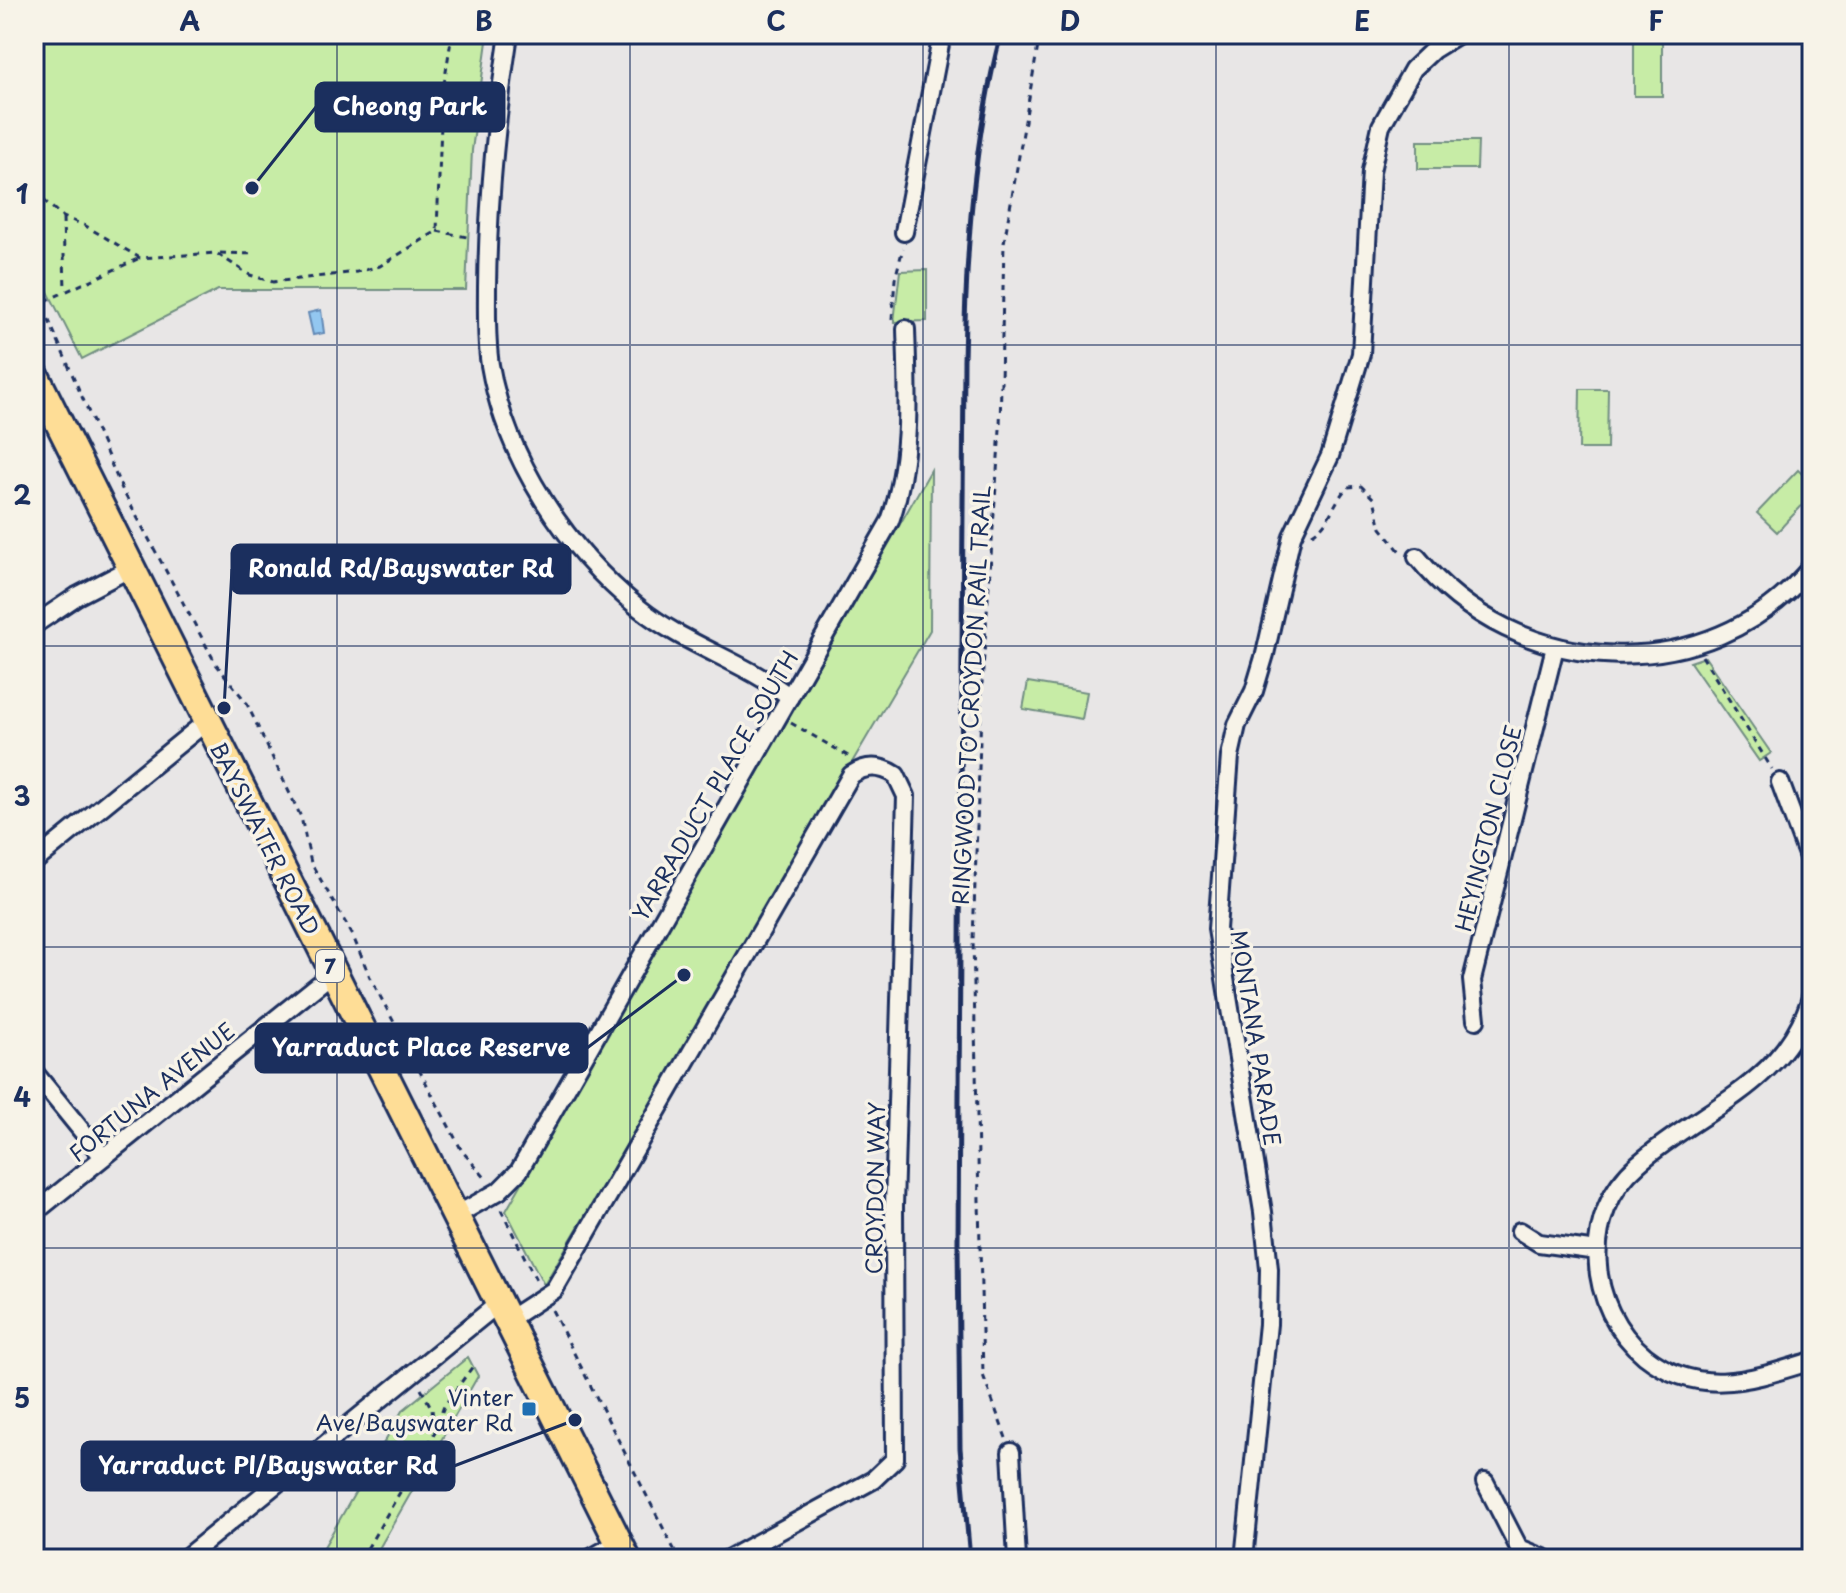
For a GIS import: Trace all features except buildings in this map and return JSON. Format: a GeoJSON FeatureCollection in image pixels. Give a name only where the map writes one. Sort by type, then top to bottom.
{"type":"FeatureCollection","features":[{"type":"Feature","properties":{"kind":"main road","name":"BAYSWATER ROAD"},"geometry":{"type":"LineString","coordinates":[[34,373],[622,1549]]}},
{"type":"Feature","properties":{"kind":"street"},"geometry":{"type":"LineString","coordinates":[[509,34],[489,206],[487,318],[490,364],[516,446],[535,485],[571,540],[604,577],[641,609],[688,642],[752,672],[790,697]]}},
{"type":"Feature","properties":{"kind":"street"},"geometry":{"type":"LineString","coordinates":[[904,232],[942,34]]}},
{"type":"Feature","properties":{"kind":"street","name":"MONTANA PARADE"},"geometry":{"type":"LineString","coordinates":[[1244,1559],[1268,1324],[1269,1269],[1263,1212],[1217,929],[1230,756],[1237,725],[1254,691],[1265,654],[1292,536],[1330,456],[1361,354],[1371,171],[1381,126],[1413,69],[1433,50],[1459,34]]}},
{"type":"Feature","properties":{"kind":"street","name":"YARRADUCT PLACE SOUTH"},"geometry":{"type":"LineString","coordinates":[[455,1216],[493,1195],[519,1171],[890,521],[903,484],[906,329]]}},
{"type":"Feature","properties":{"kind":"street"},"geometry":{"type":"LineString","coordinates":[[1417,557],[1452,596],[1486,620],[1522,638],[1555,647],[1616,655],[1694,643],[1756,615],[1812,566]]}},
{"type":"Feature","properties":{"kind":"street"},"geometry":{"type":"LineString","coordinates":[[34,625],[77,596],[131,568]]}},
{"type":"Feature","properties":{"kind":"street","name":"HEYINGTON CLOSE"},"geometry":{"type":"LineString","coordinates":[[1476,1020],[1472,980],[1555,647]]}},
{"type":"Feature","properties":{"kind":"street"},"geometry":{"type":"LineString","coordinates":[[34,862],[207,721]]}},
{"type":"Feature","properties":{"kind":"street","name":"CROYDON WAY"},"geometry":{"type":"LineString","coordinates":[[728,1559],[873,1480],[895,1459],[894,1206],[906,796],[896,775],[885,768],[856,771]]}},
{"type":"Feature","properties":{"kind":"street"},"geometry":{"type":"LineString","coordinates":[[184,1559],[410,1375],[504,1312],[554,1290],[856,771]]}},
{"type":"Feature","properties":{"kind":"street"},"geometry":{"type":"LineString","coordinates":[[1780,782],[1812,868]]}},
{"type":"Feature","properties":{"kind":"street","name":"FORTUNA AVENUE"},"geometry":{"type":"LineString","coordinates":[[34,1213],[333,973]]}},
{"type":"Feature","properties":{"kind":"street"},"geometry":{"type":"LineString","coordinates":[[1812,994],[1800,1023],[1764,1073],[1740,1094],[1637,1164],[1609,1203],[1600,1225],[1597,1251],[1597,1274],[1605,1301],[1618,1325],[1644,1355],[1672,1371],[1708,1382],[1742,1382],[1812,1361]]}},
{"type":"Feature","properties":{"kind":"street"},"geometry":{"type":"LineString","coordinates":[[34,1072],[103,1157]]}},
{"type":"Feature","properties":{"kind":"street"},"geometry":{"type":"LineString","coordinates":[[1520,1231],[1539,1243],[1597,1251]]}},
{"type":"Feature","properties":{"kind":"street"},"geometry":{"type":"LineString","coordinates":[[1011,1452],[1017,1559]]}},
{"type":"Feature","properties":{"kind":"street"},"geometry":{"type":"LineString","coordinates":[[1485,1482],[1519,1548],[1546,1559]]}},
{"type":"Feature","properties":{"kind":"lane"},"geometry":{"type":"LineString","coordinates":[[581,1559],[622,1549]]}},
{"type":"Feature","properties":{"kind":"path"},"geometry":{"type":"LineString","coordinates":[[437,231],[442,97],[452,34]]}},
{"type":"Feature","properties":{"kind":"path","name":"RINGWOOD TO CROYDON RAIL TRAIL"},"geometry":{"type":"LineString","coordinates":[[1011,1452],[983,1375],[973,940],[982,683],[1000,429],[1004,243],[1040,34]]}},
{"type":"Feature","properties":{"kind":"path"},"geometry":{"type":"LineString","coordinates":[[34,192],[63,217],[140,258]]}},
{"type":"Feature","properties":{"kind":"path"},"geometry":{"type":"LineString","coordinates":[[63,217],[65,290]]}},
{"type":"Feature","properties":{"kind":"path"},"geometry":{"type":"LineString","coordinates":[[216,253],[250,275],[273,282],[357,272],[380,266],[437,231],[472,238]]}},
{"type":"Feature","properties":{"kind":"path"},"geometry":{"type":"LineString","coordinates":[[904,232],[891,328],[906,329]]}},
{"type":"Feature","properties":{"kind":"path"},"geometry":{"type":"LineString","coordinates":[[34,306],[140,258],[255,254]]}},
{"type":"Feature","properties":{"kind":"path"},"geometry":{"type":"LineString","coordinates":[[34,286],[122,489],[216,664],[246,702],[301,817],[311,863],[352,934],[370,977],[462,1151],[487,1179],[679,1559]]}},
{"type":"Feature","properties":{"kind":"path"},"geometry":{"type":"LineString","coordinates":[[1292,536],[1316,533],[1326,523],[1343,492],[1356,485],[1374,499],[1379,522],[1389,540],[1404,556],[1417,557]]}},
{"type":"Feature","properties":{"kind":"path"},"geometry":{"type":"LineString","coordinates":[[1694,643],[1780,782]]}},
{"type":"Feature","properties":{"kind":"path"},"geometry":{"type":"LineString","coordinates":[[778,716],[848,755],[856,771]]}},
{"type":"Feature","properties":{"kind":"path"},"geometry":{"type":"LineString","coordinates":[[361,1559],[434,1434],[444,1406],[473,1366]]}},
{"type":"Feature","properties":{"kind":"path"},"geometry":{"type":"LineString","coordinates":[[410,1375],[429,1399],[434,1434]]}},
{"type":"Feature","properties":{"kind":"green space"},"geometry":{"type":"Polygon","coordinates":[[[34,34],[488,34],[472,150],[466,290],[218,290],[82,359],[34,264],[34,34]]]}},
{"type":"Feature","properties":{"kind":"green space"},"geometry":{"type":"Polygon","coordinates":[[[1634,37],[1662,37],[1662,96],[1634,96],[1634,37]]]}},
{"type":"Feature","properties":{"kind":"green space"},"geometry":{"type":"Polygon","coordinates":[[[1418,141],[1478,141],[1477,169],[1418,169],[1418,141]]]}},
{"type":"Feature","properties":{"kind":"green space"},"geometry":{"type":"Polygon","coordinates":[[[927,270],[927,321],[894,322],[900,271],[927,270]]]}},
{"type":"Feature","properties":{"kind":"green space"},"geometry":{"type":"Polygon","coordinates":[[[1580,389],[1608,389],[1607,449],[1579,449],[1580,389]]]}},
{"type":"Feature","properties":{"kind":"green space"},"geometry":{"type":"Polygon","coordinates":[[[931,470],[930,630],[544,1285],[506,1211],[931,470]]]}},
{"type":"Feature","properties":{"kind":"green space"},"geometry":{"type":"Polygon","coordinates":[[[1798,470],[1812,483],[1812,495],[1777,532],[1757,513],[1798,470]]]}},
{"type":"Feature","properties":{"kind":"green space"},"geometry":{"type":"Polygon","coordinates":[[[1705,657],[1771,753],[1759,761],[1690,662],[1705,657]]]}},
{"type":"Feature","properties":{"kind":"green space"},"geometry":{"type":"Polygon","coordinates":[[[1028,682],[1087,692],[1082,719],[1023,709],[1028,682]]]}},
{"type":"Feature","properties":{"kind":"green space"},"geometry":{"type":"Polygon","coordinates":[[[468,1357],[478,1376],[373,1559],[317,1559],[402,1411],[468,1357]]]}},
{"type":"Feature","properties":{"kind":"water"},"geometry":{"type":"Polygon","coordinates":[[[321,310],[324,333],[313,335],[308,313],[321,310]]]}},
{"type":"Feature","properties":{"kind":"railway"},"geometry":{"type":"LineString","coordinates":[[970,1559],[960,1448],[958,1242],[964,361],[973,196],[984,114],[1001,34]]}},
{"type":"Feature","properties":{"kind":"place","name":"Cheong Park"},"geometry":{"type":"Point","coordinates":[252,188]}},
{"type":"Feature","properties":{"kind":"place","name":"Ronald Rd/Bayswater Rd"},"geometry":{"type":"Point","coordinates":[224,708]}},
{"type":"Feature","properties":{"kind":"place","name":"Yarraduct Place Reserve"},"geometry":{"type":"Point","coordinates":[684,975]}},
{"type":"Feature","properties":{"kind":"place","name":"Vinter Ave/Bayswater Rd"},"geometry":{"type":"Point","coordinates":[529,1409]}},
{"type":"Feature","properties":{"kind":"place","name":"Yarraduct Pl/Bayswater Rd"},"geometry":{"type":"Point","coordinates":[575,1420]}}]}
